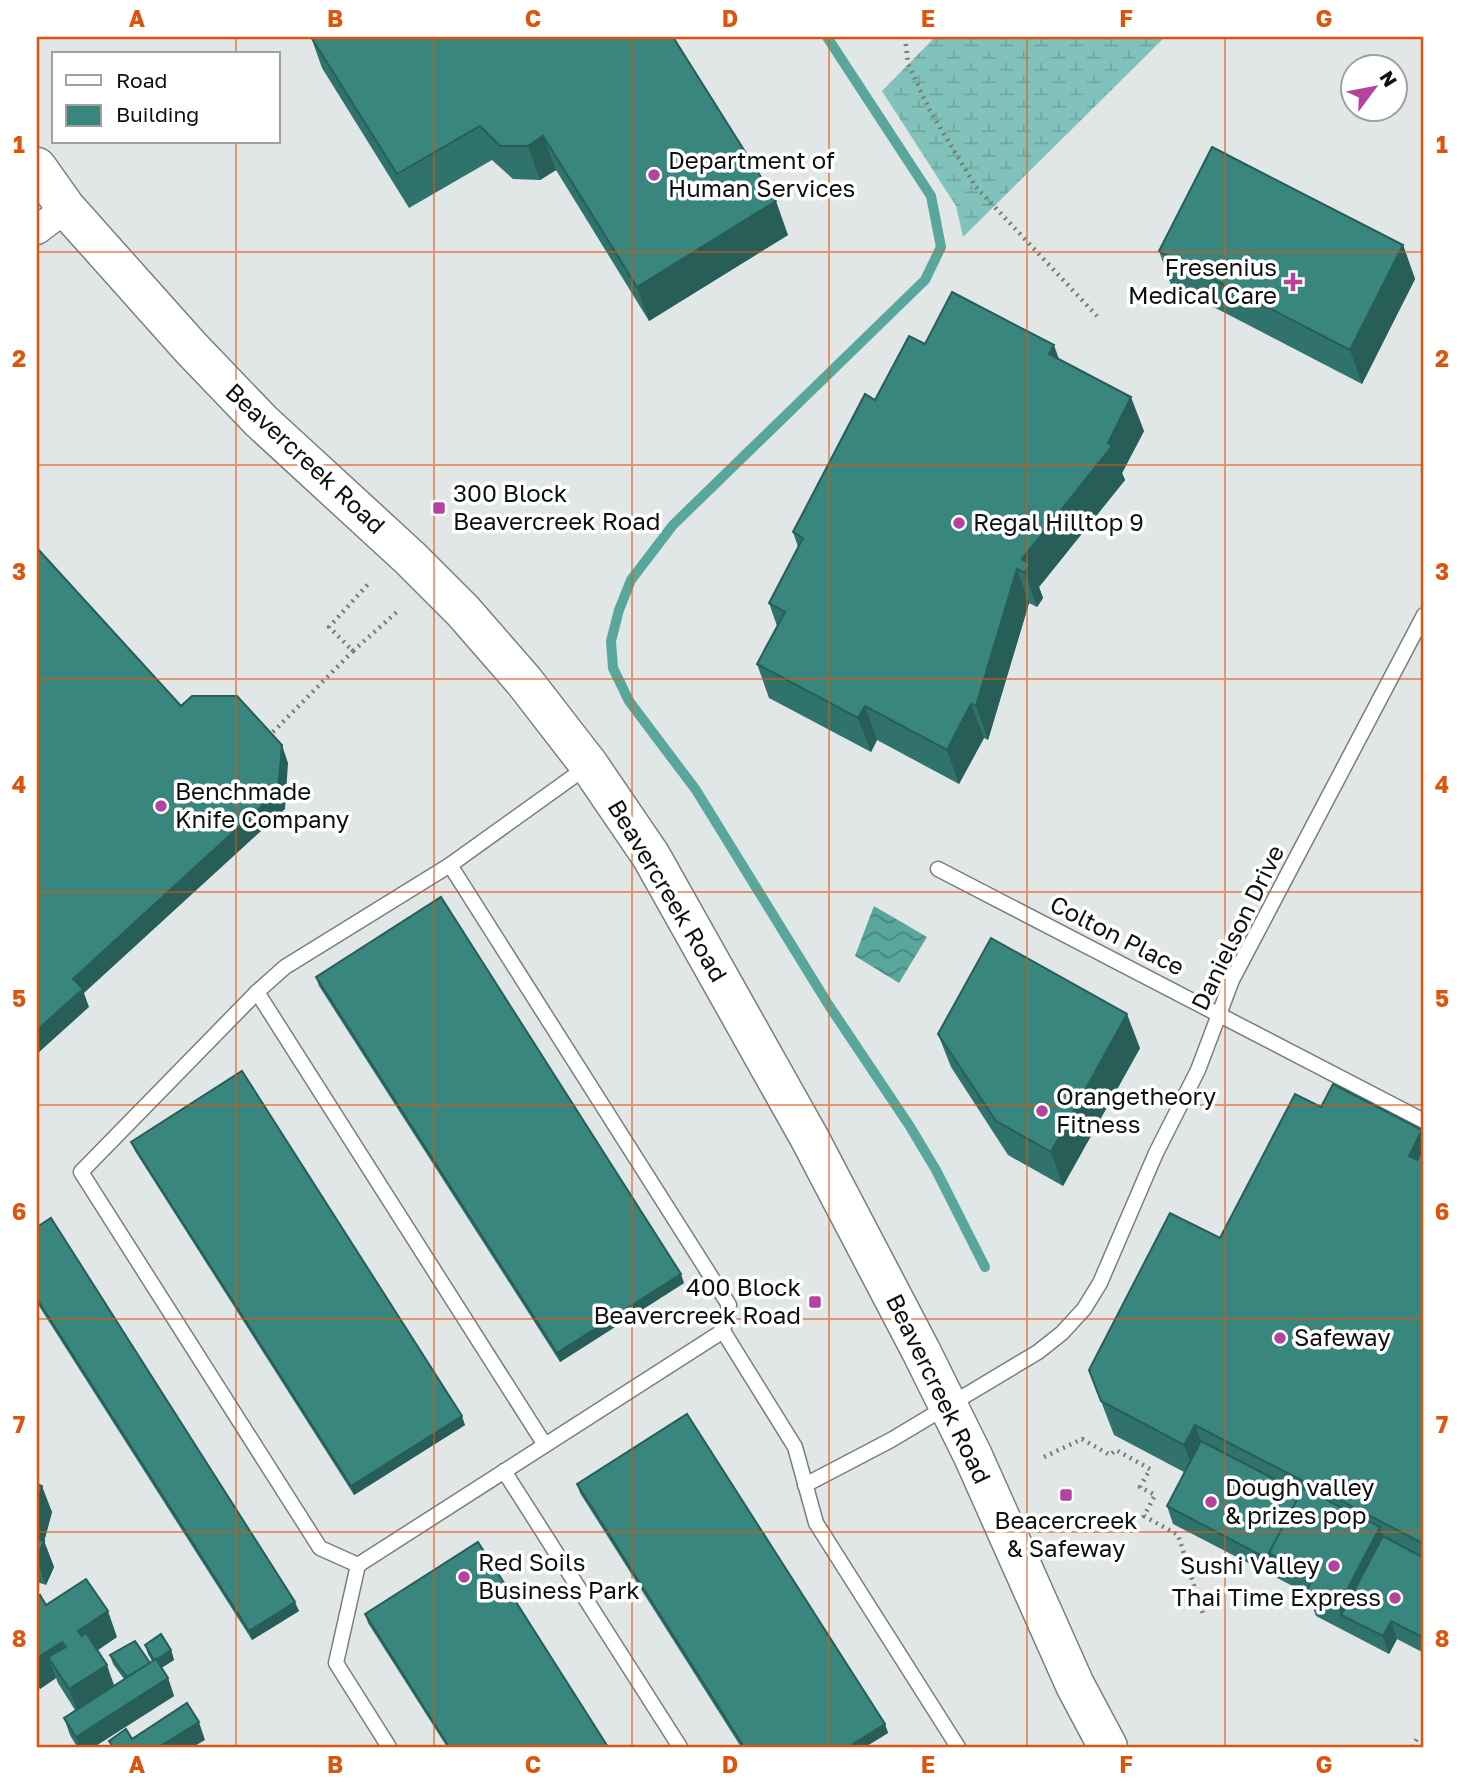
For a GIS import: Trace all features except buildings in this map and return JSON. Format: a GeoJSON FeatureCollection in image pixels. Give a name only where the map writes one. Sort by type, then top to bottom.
{"type":"FeatureCollection","features":[{"type":"Feature","properties":{"kind":"main road","name":"Beavercreek Road"},"geometry":{"type":"LineString","coordinates":[[37,167],[51,219],[191,348],[261,421],[401,549],[463,611],[524,681],[589,765],[651,856],[810,1139],[949,1406],[1075,1685],[1108,1747]]}},
{"type":"Feature","properties":{"kind":"lane","name":"Danielson Drive"},"geometry":{"type":"LineString","coordinates":[[805,1485],[891,1440],[1038,1352],[1062,1333],[1084,1309],[1100,1283],[1156,1153],[1198,1070],[1233,980],[1424,615]]}},
{"type":"Feature","properties":{"kind":"lane"},"geometry":{"type":"LineString","coordinates":[[358,1564],[320,1548],[81,1172],[257,992],[285,967],[450,865],[589,765]]}},
{"type":"Feature","properties":{"kind":"lane"},"geometry":{"type":"LineString","coordinates":[[389,1747],[336,1663],[358,1564],[723,1331],[729,1306],[450,865]]}},
{"type":"Feature","properties":{"kind":"lane","name":"Colton Place"},"geometry":{"type":"LineString","coordinates":[[938,869],[1424,1121]]}},
{"type":"Feature","properties":{"kind":"lane"},"geometry":{"type":"LineString","coordinates":[[257,992],[545,1445]]}},
{"type":"Feature","properties":{"kind":"lane"},"geometry":{"type":"LineString","coordinates":[[723,1331],[794,1447],[816,1523],[958,1747]]}},
{"type":"Feature","properties":{"kind":"lane"},"geometry":{"type":"LineString","coordinates":[[504,1471],[680,1747]]}},
{"type":"Feature","properties":{"kind":"path"},"geometry":{"type":"LineString","coordinates":[[905,37],[908,64],[929,109],[976,187],[1097,316]]}},
{"type":"Feature","properties":{"kind":"path"},"geometry":{"type":"LineString","coordinates":[[353,652],[329,627],[370,582]]}},
{"type":"Feature","properties":{"kind":"path"},"geometry":{"type":"LineString","coordinates":[[266,738],[399,610]]}},
{"type":"Feature","properties":{"kind":"path"},"geometry":{"type":"LineString","coordinates":[[1044,1457],[1082,1439],[1110,1455],[1116,1450],[1150,1469],[1140,1487],[1155,1495],[1144,1516],[1178,1535],[1203,1614]]}},
{"type":"Feature","properties":{"kind":"path"},"geometry":{"type":"LineString","coordinates":[[1412,1747],[1418,1737]]}},
{"type":"Feature","properties":{"kind":"green space"},"geometry":{"type":"Polygon","coordinates":[[[935,37],[1165,37],[963,237],[956,206],[882,91],[935,37]]]}},
{"type":"Feature","properties":{"kind":"water"},"geometry":{"type":"Polygon","coordinates":[[[874,906],[927,937],[899,983],[855,956],[874,906]]]}},
{"type":"Feature","properties":{"kind":"waterway"},"geometry":{"type":"LineString","coordinates":[[827,37],[931,196],[941,247],[925,280],[673,525],[631,580],[611,641],[613,668],[629,701],[696,790],[828,1004],[909,1125],[936,1170],[985,1267]]}},
{"type":"Feature","properties":{"kind":"place","name":"Department of Human Services"},"geometry":{"type":"Point","coordinates":[654,175]}},
{"type":"Feature","properties":{"kind":"place","name":"Fresenius Medical Care"},"geometry":{"type":"Point","coordinates":[1293,282]}},
{"type":"Feature","properties":{"kind":"place","name":"300 Block Beavercreek Road"},"geometry":{"type":"Point","coordinates":[439,508]}},
{"type":"Feature","properties":{"kind":"place","name":"Regal Hilltop 9"},"geometry":{"type":"Point","coordinates":[959,523]}},
{"type":"Feature","properties":{"kind":"place","name":"Benchmade Knife Company"},"geometry":{"type":"Point","coordinates":[161,806]}},
{"type":"Feature","properties":{"kind":"place","name":"Orangetheory Fitness"},"geometry":{"type":"Point","coordinates":[1042,1111]}},
{"type":"Feature","properties":{"kind":"place","name":"400 Block Beavercreek Road"},"geometry":{"type":"Point","coordinates":[815,1302]}},
{"type":"Feature","properties":{"kind":"place","name":"Safeway"},"geometry":{"type":"Point","coordinates":[1280,1338]}},
{"type":"Feature","properties":{"kind":"place","name":"Beacercreek & Safeway"},"geometry":{"type":"Point","coordinates":[1066,1495]}},
{"type":"Feature","properties":{"kind":"place","name":"Dough valley & prizes pop"},"geometry":{"type":"Point","coordinates":[1211,1502]}},
{"type":"Feature","properties":{"kind":"place","name":"Sushi Valley"},"geometry":{"type":"Point","coordinates":[1334,1566]}},
{"type":"Feature","properties":{"kind":"place","name":"Red Soils Business Park"},"geometry":{"type":"Point","coordinates":[464,1577]}},
{"type":"Feature","properties":{"kind":"place","name":"Thai Time Express"},"geometry":{"type":"Point","coordinates":[1395,1598]}}]}
